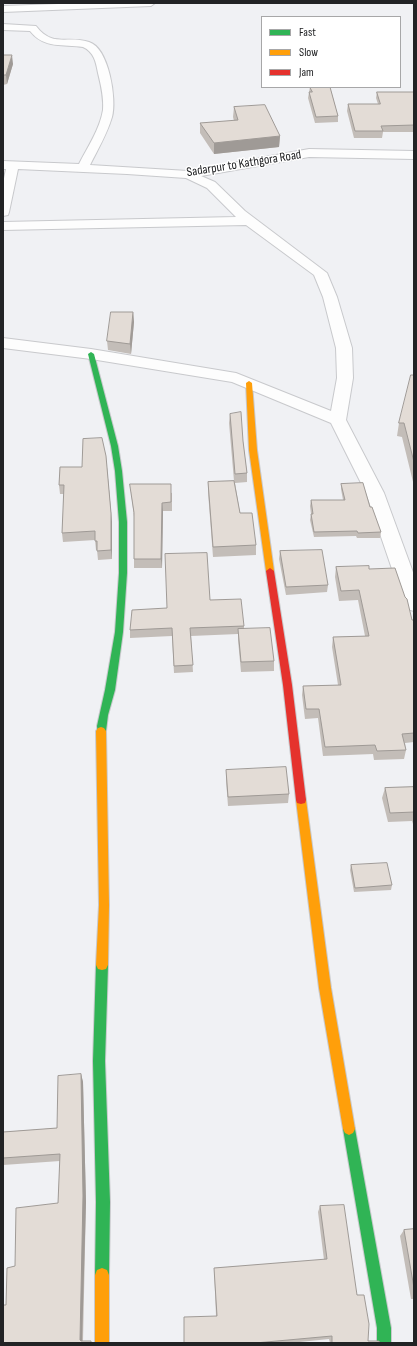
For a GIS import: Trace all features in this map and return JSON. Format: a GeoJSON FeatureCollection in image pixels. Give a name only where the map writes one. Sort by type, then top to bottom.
{"type":"FeatureCollection","features":[{"type":"Feature","properties":{"kind":"street"},"geometry":{"type":"LineString","coordinates":[[3,9],[151,3]]}},
{"type":"Feature","properties":{"kind":"street"},"geometry":{"type":"LineString","coordinates":[[3,27],[33,28],[43,40],[56,43],[86,44],[97,54],[107,87],[108,111],[101,132],[83,168]]}},
{"type":"Feature","properties":{"kind":"street","name":"Sadarpur to Kathgora Road"},"geometry":{"type":"LineString","coordinates":[[8,165],[188,175],[309,153],[414,155]]}},
{"type":"Feature","properties":{"kind":"street"},"geometry":{"type":"LineString","coordinates":[[3,212],[8,165]]}},
{"type":"Feature","properties":{"kind":"street"},"geometry":{"type":"LineString","coordinates":[[188,175],[211,185],[240,214],[320,273],[330,297],[344,348],[345,378],[338,420],[375,492],[414,604]]}},
{"type":"Feature","properties":{"kind":"street"},"geometry":{"type":"LineString","coordinates":[[3,226],[249,221]]}},
{"type":"Feature","properties":{"kind":"street"},"geometry":{"type":"LineString","coordinates":[[3,343],[91,354],[236,378],[338,420]]}},
{"type":"Feature","properties":{"kind":"street"},"geometry":{"type":"LineString","coordinates":[[91,354],[96,379],[109,421],[117,465],[123,529],[123,568],[120,624],[110,691],[101,722],[104,906],[99,1061],[103,1202],[102,1343]]}},
{"type":"Feature","properties":{"kind":"street"},"geometry":{"type":"LineString","coordinates":[[249,383],[253,450],[268,562],[281,634],[293,720],[304,826],[325,988],[384,1328],[384,1343]]}},
{"type":"Feature","properties":{"kind":"building"},"geometry":{"type":"Polygon","coordinates":[[[3,55],[12,55],[6,75],[3,75],[3,55]]]}},
{"type":"Feature","properties":{"kind":"building"},"geometry":{"type":"Polygon","coordinates":[[[310,88],[330,88],[338,116],[316,117],[309,92],[312,92],[310,88]]]}},
{"type":"Feature","properties":{"kind":"building"},"geometry":{"type":"Polygon","coordinates":[[[377,92],[414,92],[414,125],[381,126],[383,131],[355,131],[348,104],[380,104],[377,92]]]}},
{"type":"Feature","properties":{"kind":"building"},"geometry":{"type":"Polygon","coordinates":[[[265,105],[280,136],[214,143],[200,123],[238,120],[234,107],[265,105]]]}},
{"type":"Feature","properties":{"kind":"building"},"geometry":{"type":"Polygon","coordinates":[[[111,312],[133,312],[130,344],[107,341],[111,312]]]}},
{"type":"Feature","properties":{"kind":"building"},"geometry":{"type":"Polygon","coordinates":[[[411,375],[414,375],[414,462],[404,423],[399,423],[411,375]]]}},
{"type":"Feature","properties":{"kind":"building"},"geometry":{"type":"Polygon","coordinates":[[[241,412],[247,473],[235,474],[230,414],[241,412]]]}},
{"type":"Feature","properties":{"kind":"building"},"geometry":{"type":"Polygon","coordinates":[[[102,438],[106,456],[111,513],[111,550],[97,551],[95,531],[62,533],[64,485],[59,485],[60,467],[82,467],[83,439],[102,438]]]}},
{"type":"Feature","properties":{"kind":"building"},"geometry":{"type":"Polygon","coordinates":[[[234,481],[240,513],[252,513],[256,545],[213,547],[208,482],[234,481]]]}},
{"type":"Feature","properties":{"kind":"building"},"geometry":{"type":"Polygon","coordinates":[[[363,483],[370,507],[372,507],[381,532],[314,532],[311,514],[313,514],[311,500],[345,500],[341,484],[363,483]]]}},
{"type":"Feature","properties":{"kind":"building"},"geometry":{"type":"Polygon","coordinates":[[[130,484],[171,484],[171,502],[162,503],[161,559],[134,559],[134,513],[130,484]]]}},
{"type":"Feature","properties":{"kind":"building"},"geometry":{"type":"Polygon","coordinates":[[[322,550],[328,585],[286,587],[280,551],[322,550]]]}},
{"type":"Feature","properties":{"kind":"building"},"geometry":{"type":"Polygon","coordinates":[[[207,553],[210,600],[241,599],[244,626],[190,628],[193,665],[174,666],[172,628],[130,630],[132,610],[167,608],[165,554],[207,553]]]}},
{"type":"Feature","properties":{"kind":"building"},"geometry":{"type":"Polygon","coordinates":[[[369,566],[369,569],[395,568],[407,599],[412,620],[414,620],[414,733],[402,734],[406,750],[377,751],[375,745],[325,747],[319,709],[306,709],[303,686],[341,685],[333,637],[369,636],[359,590],[341,591],[336,567],[369,566]]]}},
{"type":"Feature","properties":{"kind":"building"},"geometry":{"type":"Polygon","coordinates":[[[270,628],[274,661],[241,662],[238,629],[270,628]]]}},
{"type":"Feature","properties":{"kind":"building"},"geometry":{"type":"Polygon","coordinates":[[[286,767],[289,794],[228,797],[226,770],[286,767]]]}},
{"type":"Feature","properties":{"kind":"building"},"geometry":{"type":"Polygon","coordinates":[[[414,787],[414,812],[390,813],[385,788],[414,787]]]}},
{"type":"Feature","properties":{"kind":"building"},"geometry":{"type":"Polygon","coordinates":[[[387,863],[392,885],[355,888],[351,865],[387,863]]]}},
{"type":"Feature","properties":{"kind":"building"},"geometry":{"type":"Polygon","coordinates":[[[81,1074],[83,1196],[80,1340],[91,1341],[91,1343],[3,1343],[3,1305],[6,1305],[7,1268],[15,1266],[16,1208],[58,1203],[60,1154],[3,1158],[3,1132],[57,1128],[58,1076],[81,1074]]]}},
{"type":"Feature","properties":{"kind":"building"},"geometry":{"type":"Polygon","coordinates":[[[344,1205],[357,1295],[364,1295],[369,1324],[368,1341],[379,1341],[380,1343],[332,1343],[332,1336],[255,1343],[184,1343],[184,1317],[217,1316],[214,1268],[327,1259],[320,1206],[344,1205]]]}},
{"type":"Feature","properties":{"kind":"building"},"geometry":{"type":"Polygon","coordinates":[[[414,1229],[414,1288],[404,1230],[414,1229]]]}},
{"type":"Feature","properties":{"kind":"traffic: fast"},"geometry":{"type":"LineString","coordinates":[[91,354],[107,413],[114,446],[123,522],[123,573],[119,632],[116,657],[110,690],[103,715],[101,731]]}},
{"type":"Feature","properties":{"kind":"traffic: fast"},"geometry":{"type":"LineString","coordinates":[[102,965],[99,1061],[103,1202],[102,1275]]}},
{"type":"Feature","properties":{"kind":"traffic: fast"},"geometry":{"type":"LineString","coordinates":[[349,1129],[384,1328],[384,1343]]}},
{"type":"Feature","properties":{"kind":"traffic: slow"},"geometry":{"type":"LineString","coordinates":[[249,383],[253,450],[270,571]]}},
{"type":"Feature","properties":{"kind":"traffic: slow"},"geometry":{"type":"LineString","coordinates":[[101,731],[104,905],[102,965]]}},
{"type":"Feature","properties":{"kind":"traffic: slow"},"geometry":{"type":"LineString","coordinates":[[301,800],[325,988],[349,1129]]}},
{"type":"Feature","properties":{"kind":"traffic: slow"},"geometry":{"type":"LineString","coordinates":[[102,1275],[102,1343]]}},
{"type":"Feature","properties":{"kind":"traffic: jam"},"geometry":{"type":"LineString","coordinates":[[270,571],[295,742],[301,800]]}}]}
